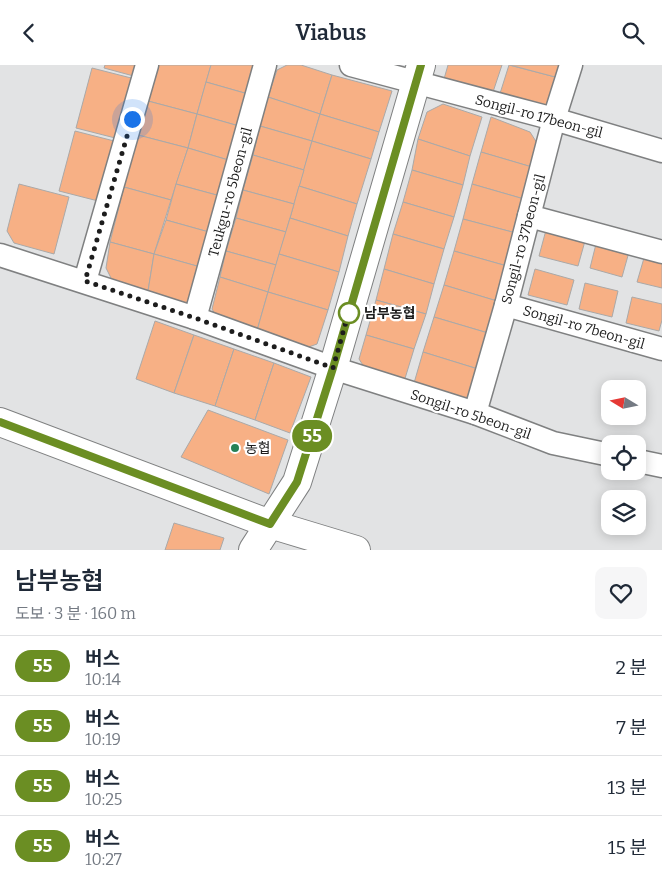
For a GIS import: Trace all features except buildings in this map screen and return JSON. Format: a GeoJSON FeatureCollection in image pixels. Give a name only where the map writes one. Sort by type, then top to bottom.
{"type":"FeatureCollection","features":[{"type":"Feature","properties":{"kind":"street"},"geometry":{"type":"LineString","coordinates":[[85,281],[147,65]]}},
{"type":"Feature","properties":{"kind":"street","name":"Teukgu-ro 5beon-gil"},"geometry":{"type":"LineString","coordinates":[[195,318],[265,65]]}},
{"type":"Feature","properties":{"kind":"street","name":"Songil-ro 17beon-gil"},"geometry":{"type":"LineString","coordinates":[[351,65],[418,74],[554,119],[662,151]]}},
{"type":"Feature","properties":{"kind":"street","name":"Songil-ro 37beon-gil"},"geometry":{"type":"LineString","coordinates":[[474,413],[506,305],[554,119],[571,65]]}},
{"type":"Feature","properties":{"kind":"street"},"geometry":{"type":"LineString","coordinates":[[253,550],[297,482],[333,368],[418,74]]}},
{"type":"Feature","properties":{"kind":"street"},"geometry":{"type":"LineString","coordinates":[[529,216],[662,252]]}},
{"type":"Feature","properties":{"kind":"street"},"geometry":{"type":"LineString","coordinates":[[0,255],[195,318],[333,368]]}},
{"type":"Feature","properties":{"kind":"street","name":"Songil-ro 7beon-gil"},"geometry":{"type":"LineString","coordinates":[[506,305],[662,349]]}},
{"type":"Feature","properties":{"kind":"street","name":"Songil-ro 5beon-gil"},"geometry":{"type":"LineString","coordinates":[[333,368],[474,413],[553,443],[601,453]]}},
{"type":"Feature","properties":{"kind":"street"},"geometry":{"type":"LineString","coordinates":[[0,422],[270,524],[356,550]]}},
{"type":"Feature","properties":{"kind":"street"},"geometry":{"type":"LineString","coordinates":[[646,463],[662,466]]}},
{"type":"Feature","properties":{"kind":"bus line","name":"55"},"geometry":{"type":"LineString","coordinates":[[0,422],[270,524],[297,482],[333,368],[421,65]]}},
{"type":"Feature","properties":{"kind":"place","name":"남부농협"},"geometry":{"type":"Point","coordinates":[349,313]}},
{"type":"Feature","properties":{"kind":"place","name":"농협"},"geometry":{"type":"Point","coordinates":[235,448]}},
{"type":"Feature","properties":{"kind":"route"},"geometry":{"type":"LineString","coordinates":[[132,119],[85,281],[333,368],[349,311],[349,313]]}}]}
